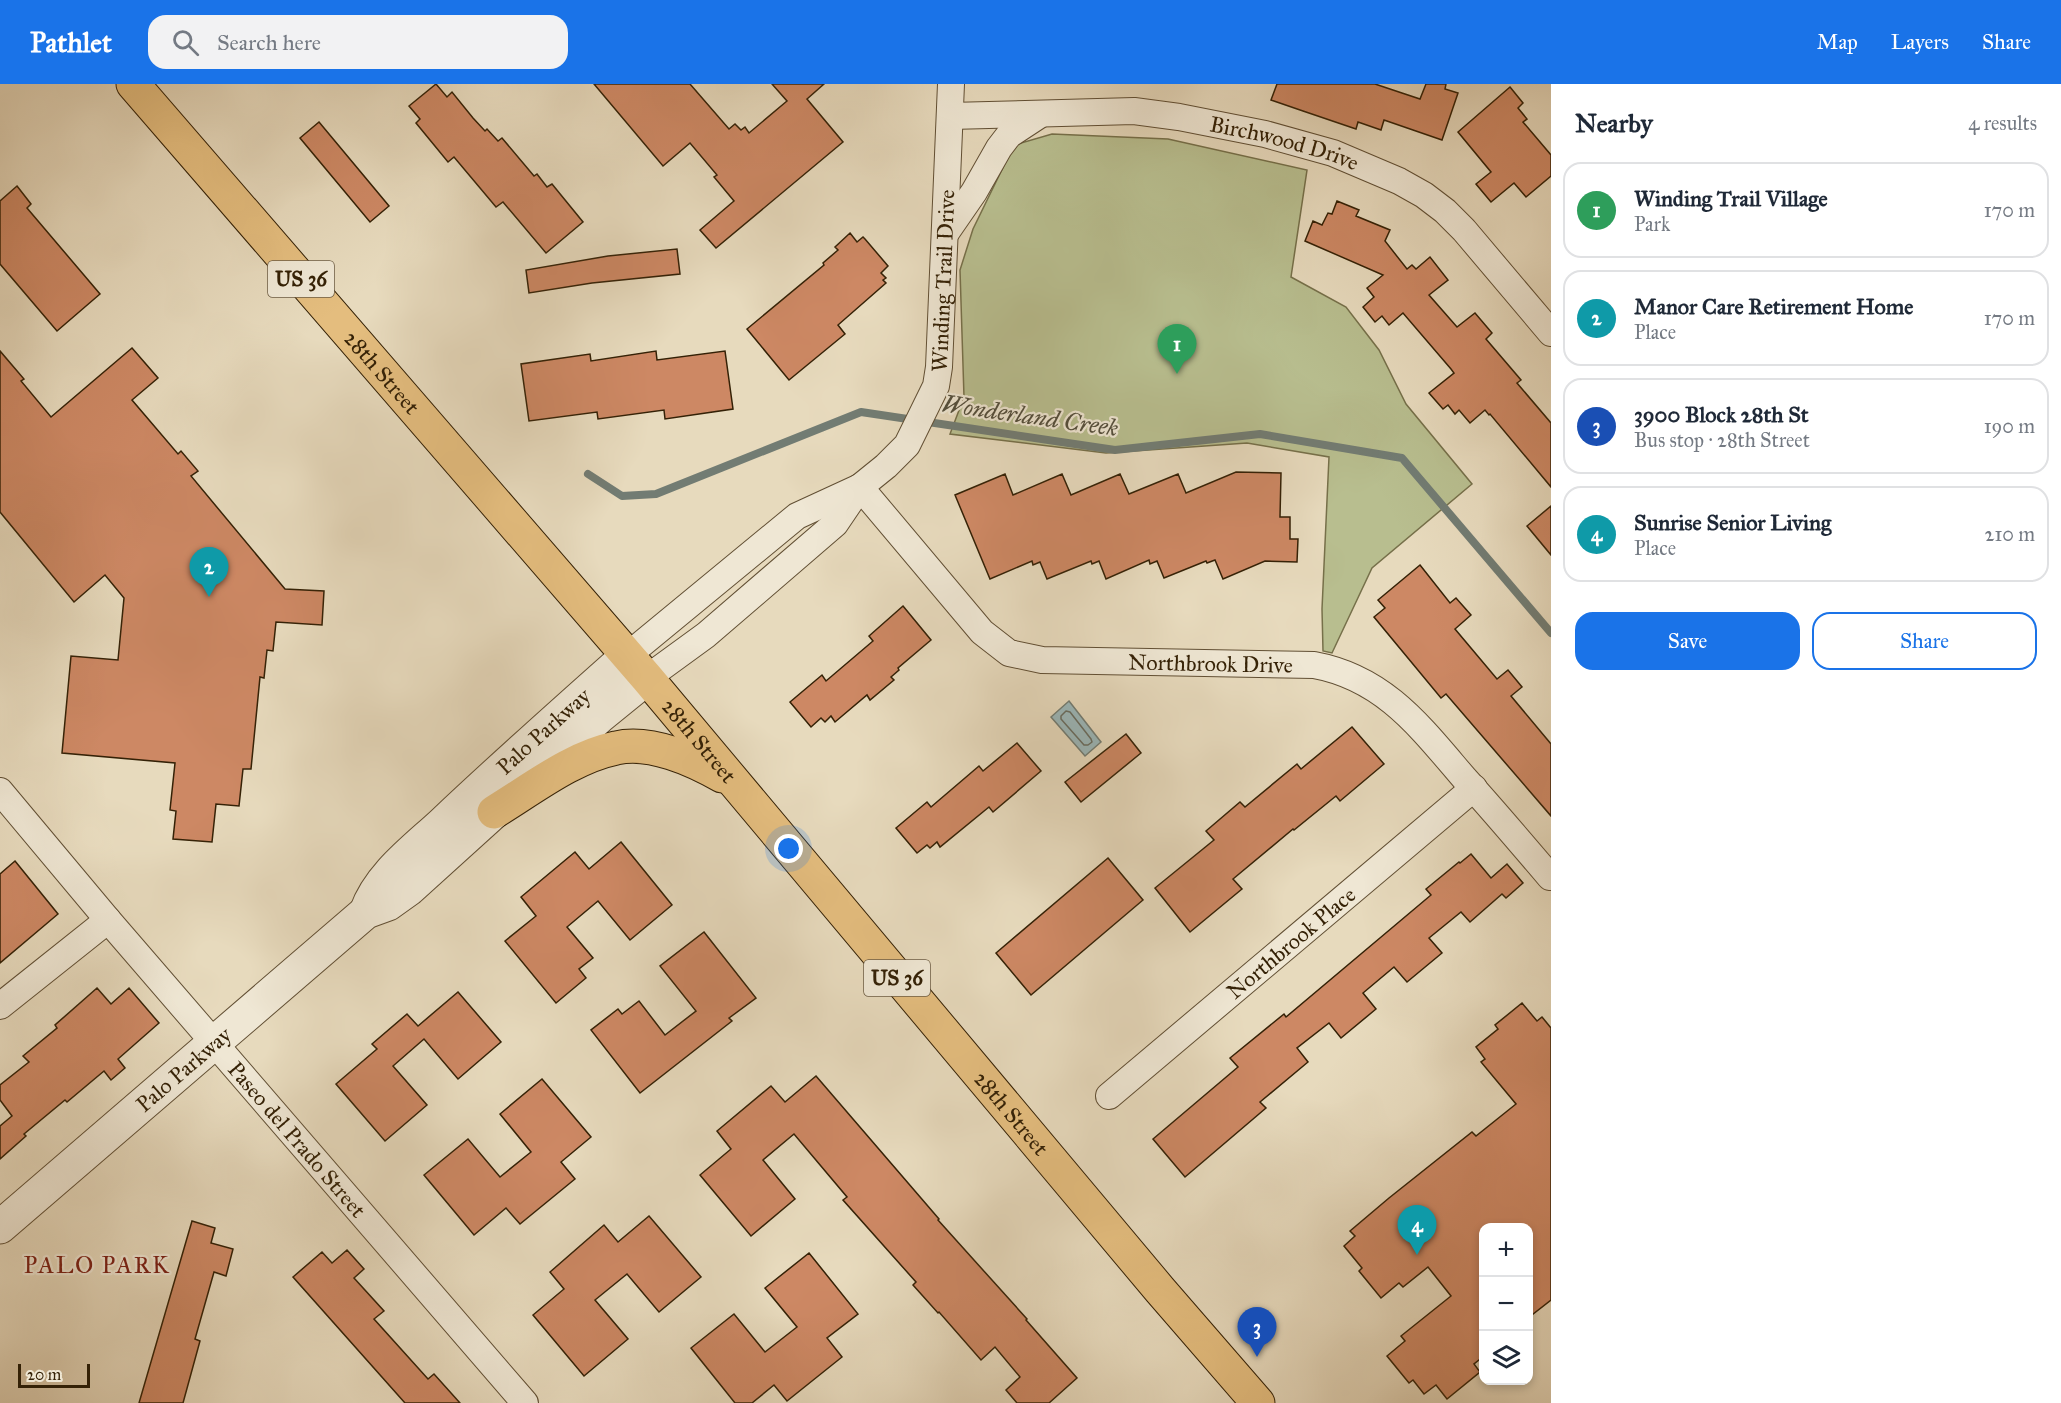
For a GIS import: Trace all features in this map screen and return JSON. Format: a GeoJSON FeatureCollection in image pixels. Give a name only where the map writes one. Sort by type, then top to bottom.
{"type":"FeatureCollection","features":[{"type":"Feature","properties":{"kind":"highway","name":"28th Street"},"geometry":{"type":"LineString","coordinates":[[133,84],[637,667],[1160,1290],[1258,1403]]}},
{"type":"Feature","properties":{"kind":"highway"},"geometry":{"type":"LineString","coordinates":[[494,812],[580,761],[618,747],[657,750],[676,755],[707,768],[735,784]]}},
{"type":"Feature","properties":{"kind":"street","name":"Winding Trail Drive"},"geometry":{"type":"LineString","coordinates":[[637,667],[797,516],[860,487],[907,445],[936,386],[939,367],[951,84]]}},
{"type":"Feature","properties":{"kind":"street","name":"Birchwood Drive"},"geometry":{"type":"LineString","coordinates":[[950,116],[1134,111],[1179,117],[1266,134],[1333,153],[1399,181],[1424,195],[1445,211],[1464,230],[1551,333]]}},
{"type":"Feature","properties":{"kind":"street"},"geometry":{"type":"LineString","coordinates":[[945,234],[1009,135],[1042,114]]}},
{"type":"Feature","properties":{"kind":"street","name":"Winding Trail Drive"},"geometry":{"type":"LineString","coordinates":[[637,667],[706,635],[835,524],[860,487]]}},
{"type":"Feature","properties":{"kind":"street","name":"Northbrook Drive"},"geometry":{"type":"LineString","coordinates":[[860,487],[982,632],[1009,653],[1042,660],[1314,665],[1346,673],[1381,691],[1411,716],[1550,877]]}},
{"type":"Feature","properties":{"kind":"street","name":"Palo Parkway"},"geometry":{"type":"LineString","coordinates":[[0,1227],[366,912],[388,904],[404,893],[599,717],[637,667]]}},
{"type":"Feature","properties":{"kind":"street","name":"Palo Parkway"},"geometry":{"type":"LineString","coordinates":[[366,912],[371,897],[390,873],[501,768],[637,667]]}},
{"type":"Feature","properties":{"kind":"street","name":"Northbrook Place"},"geometry":{"type":"LineString","coordinates":[[1109,1096],[1474,788]]}},
{"type":"Feature","properties":{"kind":"street","name":"Paseo del Prado Street"},"geometry":{"type":"LineString","coordinates":[[0,791],[108,920],[525,1403]]}},
{"type":"Feature","properties":{"kind":"street"},"geometry":{"type":"LineString","coordinates":[[0,1006],[108,920]]}},
{"type":"Feature","properties":{"kind":"green space"},"geometry":{"type":"Polygon","coordinates":[[[1052,134],[1168,139],[1307,170],[1291,277],[1346,307],[1379,350],[1406,404],[1472,484],[1372,568],[1332,653],[1323,651],[1322,609],[1329,457],[1247,443],[1106,453],[950,434],[964,397],[960,270],[973,229],[1014,145],[1052,134]]]}},
{"type":"Feature","properties":{"kind":"water"},"geometry":{"type":"Polygon","coordinates":[[[1069,701],[1101,742],[1085,756],[1051,717],[1069,701]]]}},
{"type":"Feature","properties":{"kind":"building"},"geometry":{"type":"Polygon","coordinates":[[[436,84],[447,97],[452,92],[485,131],[487,129],[498,141],[502,138],[534,176],[537,174],[547,187],[552,184],[583,222],[546,253],[503,202],[496,207],[454,157],[448,162],[416,123],[420,119],[409,106],[436,84]]]}},
{"type":"Feature","properties":{"kind":"building"},"geometry":{"type":"Polygon","coordinates":[[[594,84],[690,84],[729,129],[735,124],[741,130],[745,127],[749,133],[787,101],[772,84],[824,84],[807,99],[843,142],[716,248],[700,230],[734,201],[714,177],[717,175],[690,143],[663,166],[594,84]]]}},
{"type":"Feature","properties":{"kind":"building"},"geometry":{"type":"Polygon","coordinates":[[[1277,84],[1375,84],[1420,99],[1426,84],[1446,84],[1445,89],[1458,93],[1442,140],[1384,120],[1381,130],[1358,122],[1356,129],[1271,100],[1277,84]]]}},
{"type":"Feature","properties":{"kind":"building"},"geometry":{"type":"Polygon","coordinates":[[[1510,87],[1523,103],[1518,108],[1527,119],[1523,122],[1551,155],[1551,176],[1526,197],[1514,183],[1491,202],[1476,184],[1491,172],[1458,132],[1510,87]]]}},
{"type":"Feature","properties":{"kind":"building"},"geometry":{"type":"Polygon","coordinates":[[[319,122],[389,206],[370,222],[300,138],[319,122]]]}},
{"type":"Feature","properties":{"kind":"building"},"geometry":{"type":"Polygon","coordinates":[[[17,186],[31,204],[27,208],[100,294],[57,331],[0,264],[0,201],[17,186]]]}},
{"type":"Feature","properties":{"kind":"building"},"geometry":{"type":"Polygon","coordinates":[[[1337,201],[1359,210],[1356,216],[1390,230],[1385,241],[1407,269],[1412,265],[1416,269],[1430,257],[1448,280],[1429,295],[1457,327],[1475,313],[1492,333],[1486,339],[1521,380],[1517,383],[1551,423],[1551,487],[1485,410],[1470,423],[1459,410],[1455,414],[1448,405],[1443,409],[1429,393],[1454,373],[1403,313],[1389,325],[1382,316],[1375,322],[1363,307],[1374,297],[1367,288],[1383,275],[1305,241],[1313,221],[1322,225],[1328,213],[1332,214],[1337,201]]]}},
{"type":"Feature","properties":{"kind":"building"},"geometry":{"type":"Polygon","coordinates":[[[850,233],[857,242],[863,237],[888,266],[881,273],[886,278],[883,280],[886,283],[838,325],[845,334],[789,380],[747,329],[824,265],[823,263],[838,250],[835,247],[850,233]]]}},
{"type":"Feature","properties":{"kind":"building"},"geometry":{"type":"Polygon","coordinates":[[[677,249],[680,274],[592,283],[529,293],[526,270],[608,256],[677,249]]]}},
{"type":"Feature","properties":{"kind":"building"},"geometry":{"type":"Polygon","coordinates":[[[132,348],[158,378],[132,400],[178,454],[181,451],[198,471],[191,476],[285,589],[324,591],[322,625],[276,622],[273,651],[267,650],[264,678],[260,677],[251,769],[243,769],[239,806],[216,804],[212,842],[173,839],[176,811],[170,810],[175,763],[62,753],[71,656],[118,660],[124,598],[105,575],[74,602],[0,512],[0,351],[24,379],[21,381],[51,417],[132,348]]]}},
{"type":"Feature","properties":{"kind":"building"},"geometry":{"type":"Polygon","coordinates":[[[656,351],[657,360],[725,351],[733,409],[665,419],[664,410],[598,419],[597,412],[529,421],[521,364],[590,354],[591,361],[656,351]]]}},
{"type":"Feature","properties":{"kind":"building"},"geometry":{"type":"Polygon","coordinates":[[[1236,472],[1281,473],[1280,517],[1290,517],[1290,539],[1298,539],[1297,562],[1265,561],[1223,579],[1215,560],[1207,563],[1206,561],[1164,578],[1157,561],[1150,564],[1149,560],[1106,579],[1099,561],[1092,564],[1091,561],[1047,579],[1040,562],[1033,565],[1032,561],[990,579],[955,495],[1005,474],[1013,495],[1062,474],[1071,495],[1120,474],[1129,494],[1178,474],[1186,493],[1236,472]]]}},
{"type":"Feature","properties":{"kind":"building"},"geometry":{"type":"Polygon","coordinates":[[[1551,506],[1551,555],[1527,526],[1551,506]]]}},
{"type":"Feature","properties":{"kind":"building"},"geometry":{"type":"Polygon","coordinates":[[[1420,565],[1450,603],[1456,598],[1471,615],[1455,629],[1497,679],[1508,670],[1522,687],[1511,696],[1551,744],[1551,816],[1446,694],[1441,698],[1374,617],[1385,608],[1378,600],[1420,565]]]}},
{"type":"Feature","properties":{"kind":"building"},"geometry":{"type":"Polygon","coordinates":[[[903,606],[931,640],[898,668],[899,670],[891,677],[894,680],[870,700],[867,695],[835,722],[831,716],[825,722],[821,718],[811,727],[790,702],[822,675],[826,681],[873,641],[869,636],[903,606]]]}},
{"type":"Feature","properties":{"kind":"building"},"geometry":{"type":"Polygon","coordinates":[[[1352,727],[1384,764],[1340,801],[1336,796],[1233,879],[1242,889],[1190,932],[1155,888],[1214,840],[1206,831],[1240,802],[1245,807],[1297,764],[1301,769],[1352,727]]]}},
{"type":"Feature","properties":{"kind":"building"},"geometry":{"type":"Polygon","coordinates":[[[1126,734],[1141,753],[1081,802],[1065,782],[1126,734]]]}},
{"type":"Feature","properties":{"kind":"building"},"geometry":{"type":"Polygon","coordinates":[[[1017,743],[1041,771],[993,812],[989,807],[940,847],[937,842],[930,848],[927,845],[917,853],[896,828],[927,802],[931,807],[979,766],[983,771],[1017,743]]]}},
{"type":"Feature","properties":{"kind":"building"},"geometry":{"type":"Polygon","coordinates":[[[621,842],[672,905],[630,940],[598,901],[567,927],[593,958],[579,969],[586,978],[556,1003],[505,941],[536,916],[521,897],[575,852],[589,869],[621,842]]]}},
{"type":"Feature","properties":{"kind":"building"},"geometry":{"type":"Polygon","coordinates":[[[1471,854],[1491,878],[1507,864],[1523,883],[1506,898],[1502,894],[1470,922],[1461,912],[1429,938],[1442,953],[1407,982],[1394,967],[1363,993],[1376,1009],[1341,1038],[1329,1023],[1297,1048],[1308,1062],[1260,1102],[1266,1108],[1185,1177],[1153,1139],[1238,1067],[1230,1058],[1284,1014],[1286,1017],[1431,895],[1426,889],[1471,854]]]}},
{"type":"Feature","properties":{"kind":"building"},"geometry":{"type":"Polygon","coordinates":[[[1108,858],[1143,900],[1031,995],[996,953],[1108,858]]]}},
{"type":"Feature","properties":{"kind":"building"},"geometry":{"type":"Polygon","coordinates":[[[15,861],[58,914],[0,963],[0,874],[15,861]]]}},
{"type":"Feature","properties":{"kind":"building"},"geometry":{"type":"Polygon","coordinates":[[[704,932],[756,998],[729,1018],[732,1021],[640,1093],[591,1030],[618,1009],[622,1014],[639,1001],[665,1035],[696,1011],[660,966],[704,932]]]}},
{"type":"Feature","properties":{"kind":"building"},"geometry":{"type":"Polygon","coordinates":[[[97,988],[111,1004],[129,988],[159,1023],[118,1059],[125,1068],[111,1080],[104,1071],[24,1134],[26,1136],[0,1159],[0,1126],[12,1116],[0,1100],[0,1085],[29,1062],[23,1056],[57,1028],[55,1025],[97,988]]]}},
{"type":"Feature","properties":{"kind":"building"},"geometry":{"type":"Polygon","coordinates":[[[458,992],[501,1042],[458,1079],[424,1039],[393,1066],[427,1105],[385,1141],[336,1084],[377,1049],[372,1044],[407,1014],[418,1026],[458,992]]]}},
{"type":"Feature","properties":{"kind":"building"},"geometry":{"type":"Polygon","coordinates":[[[1522,1003],[1537,1021],[1542,1017],[1551,1028],[1551,1300],[1533,1314],[1533,1223],[1479,1223],[1479,1360],[1474,1364],[1479,1373],[1447,1399],[1436,1385],[1424,1394],[1413,1380],[1409,1383],[1387,1356],[1405,1341],[1401,1336],[1451,1296],[1428,1267],[1403,1287],[1399,1283],[1381,1298],[1359,1271],[1362,1268],[1344,1246],[1355,1236],[1350,1231],[1389,1198],[1472,1132],[1476,1136],[1516,1104],[1481,1062],[1485,1059],[1476,1047],[1498,1029],[1495,1025],[1522,1003]]]}},
{"type":"Feature","properties":{"kind":"building"},"geometry":{"type":"Polygon","coordinates":[[[816,1076],[938,1220],[1077,1378],[1049,1403],[1017,1403],[1006,1390],[1020,1377],[995,1347],[981,1360],[913,1285],[916,1282],[843,1200],[847,1197],[794,1134],[763,1160],[795,1199],[751,1236],[700,1175],[731,1149],[717,1131],[771,1086],[785,1102],[816,1076]]]}},
{"type":"Feature","properties":{"kind":"building"},"geometry":{"type":"Polygon","coordinates":[[[542,1079],[591,1137],[561,1162],[575,1179],[520,1224],[506,1208],[474,1235],[424,1175],[468,1139],[500,1177],[531,1152],[500,1114],[542,1079]]]}},
{"type":"Feature","properties":{"kind":"building"},"geometry":{"type":"Polygon","coordinates":[[[649,1216],[701,1277],[659,1312],[627,1274],[595,1300],[628,1339],[584,1376],[533,1315],[564,1289],[550,1272],[604,1225],[618,1242],[649,1216]]]}},
{"type":"Feature","properties":{"kind":"building"},"geometry":{"type":"Polygon","coordinates":[[[192,1221],[215,1228],[211,1243],[233,1249],[226,1276],[214,1272],[195,1339],[200,1341],[183,1403],[139,1403],[192,1221]]]}},
{"type":"Feature","properties":{"kind":"building"},"geometry":{"type":"Polygon","coordinates":[[[347,1250],[364,1269],[354,1278],[384,1311],[374,1319],[428,1379],[434,1374],[460,1403],[405,1403],[293,1277],[322,1252],[332,1263],[347,1250]]]}},
{"type":"Feature","properties":{"kind":"building"},"geometry":{"type":"Polygon","coordinates":[[[809,1253],[858,1314],[827,1338],[842,1357],[787,1401],[774,1385],[752,1403],[735,1403],[691,1348],[734,1314],[765,1352],[797,1327],[765,1288],[809,1253]]]}},
{"type":"Feature","properties":{"kind":"waterway","name":"Wonderland Creek"},"geometry":{"type":"LineString","coordinates":[[588,474],[622,496],[656,494],[861,412],[1115,450],[1260,434],[1402,458],[1551,633]]}},
{"type":"Feature","properties":{"kind":"place","name":"Winding Trail Village"},"geometry":{"type":"Point","coordinates":[1177,374]}},
{"type":"Feature","properties":{"kind":"place","name":"Manor Care Retirement Home"},"geometry":{"type":"Point","coordinates":[209,597]}},
{"type":"Feature","properties":{"kind":"place","name":"Sunrise Senior Living"},"geometry":{"type":"Point","coordinates":[1417,1255]}},
{"type":"Feature","properties":{"kind":"place","name":"3900 Block 28th St"},"geometry":{"type":"Point","coordinates":[1257,1357]}},
{"type":"Feature","properties":{"kind":"district","name":"PALO PARK"},"geometry":{"type":"Point","coordinates":[97,1265]}}]}
